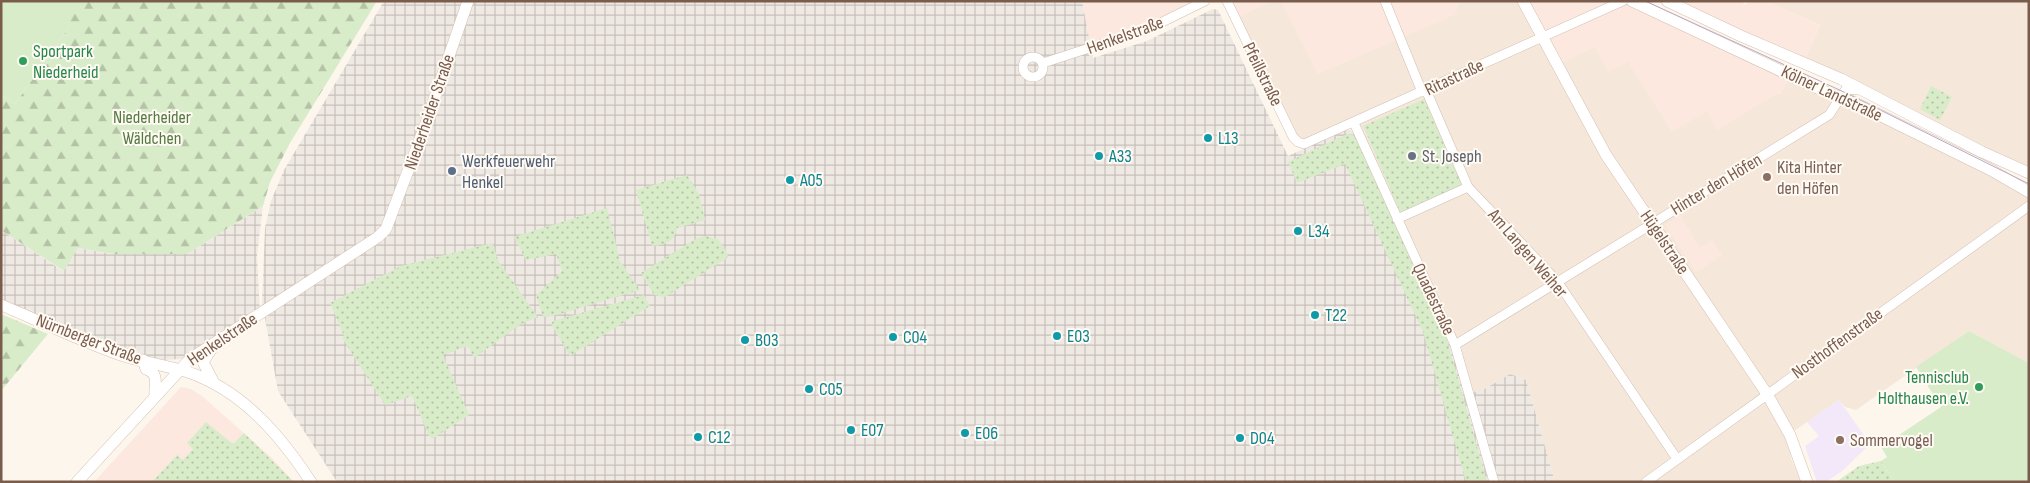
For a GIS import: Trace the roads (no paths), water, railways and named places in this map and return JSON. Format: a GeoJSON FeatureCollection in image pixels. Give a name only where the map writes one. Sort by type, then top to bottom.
{"type":"FeatureCollection","features":[{"type":"Feature","properties":{"kind":"street","name":"Niederheider Straße"},"geometry":{"type":"LineString","coordinates":[[390,223],[468,1]]}},
{"type":"Feature","properties":{"kind":"street","name":"Henkelstraße"},"geometry":{"type":"LineString","coordinates":[[1043,63],[1148,29],[1205,1]]}},
{"type":"Feature","properties":{"kind":"street","name":"Pfeillstraße"},"geometry":{"type":"LineString","coordinates":[[1227,1],[1293,137],[1301,144]]}},
{"type":"Feature","properties":{"kind":"street","name":"Am Langen Weiher"},"geometry":{"type":"LineString","coordinates":[[1385,1],[1468,187],[1557,281],[1677,459]]}},
{"type":"Feature","properties":{"kind":"street","name":"Hügelstraße"},"geometry":{"type":"LineString","coordinates":[[1523,1],[1606,154],[1767,394],[1790,435],[1807,482]]}},
{"type":"Feature","properties":{"kind":"street","name":"Ritastraße"},"geometry":{"type":"LineString","coordinates":[[1301,144],[1312,143],[1608,5],[1623,1]]}},
{"type":"Feature","properties":{"kind":"street","name":"Kölner Landstraße"},"geometry":{"type":"LineString","coordinates":[[1632,1],[1951,150],[2029,192]]}},
{"type":"Feature","properties":{"kind":"street","name":"Kölner Landstraße"},"geometry":{"type":"LineString","coordinates":[[1667,1],[1867,91],[1939,130],[2029,173]]}},
{"type":"Feature","properties":{"kind":"street"},"geometry":{"type":"LineString","coordinates":[[1802,80],[1819,82],[1822,78],[1822,71]]}},
{"type":"Feature","properties":{"kind":"street"},"geometry":{"type":"LineString","coordinates":[[1840,97],[1842,92],[1848,88],[1867,91]]}},
{"type":"Feature","properties":{"kind":"street","name":"Hinter den Höfen"},"geometry":{"type":"LineString","coordinates":[[1455,345],[1829,115],[1840,97]]}},
{"type":"Feature","properties":{"kind":"street","name":"Quadestraße"},"geometry":{"type":"LineString","coordinates":[[1354,124],[1455,345],[1494,482]]}},
{"type":"Feature","properties":{"kind":"street"},"geometry":{"type":"LineString","coordinates":[[1397,219],[1468,187]]}},
{"type":"Feature","properties":{"kind":"street","name":"Nosthoffenstraße"},"geometry":{"type":"LineString","coordinates":[[1646,482],[2029,206]]}},
{"type":"Feature","properties":{"kind":"street","name":"Henkelstraße"},"geometry":{"type":"LineString","coordinates":[[77,482],[190,359],[378,238],[390,223]]}},
{"type":"Feature","properties":{"kind":"street","name":"Nürnberger Straße"},"geometry":{"type":"LineString","coordinates":[[1,305],[118,354],[179,370],[215,384],[244,403],[269,425],[286,445],[311,482]]}},
{"type":"Feature","properties":{"kind":"street"},"geometry":{"type":"LineString","coordinates":[[213,344],[203,362],[215,384]]}},
{"type":"Feature","properties":{"kind":"street"},"geometry":{"type":"LineString","coordinates":[[144,360],[146,369],[153,373],[156,379],[155,395]]}},
{"type":"Feature","properties":{"kind":"tram line"},"geometry":{"type":"LineString","coordinates":[[1645,1],[1846,93],[2029,184]]}},
{"type":"Feature","properties":{"kind":"place","name":"Sportpark Niederheid"},"geometry":{"type":"Point","coordinates":[23,61]}},
{"type":"Feature","properties":{"kind":"place","name":"L13"},"geometry":{"type":"Point","coordinates":[1208,138]}},
{"type":"Feature","properties":{"kind":"place","name":"A33"},"geometry":{"type":"Point","coordinates":[1099,156]}},
{"type":"Feature","properties":{"kind":"place","name":"St. Joseph"},"geometry":{"type":"Point","coordinates":[1412,156]}},
{"type":"Feature","properties":{"kind":"place","name":"Werkfeuerwehr Henkel"},"geometry":{"type":"Point","coordinates":[452,171]}},
{"type":"Feature","properties":{"kind":"place","name":"Kita Hinter den Höfen"},"geometry":{"type":"Point","coordinates":[1767,177]}},
{"type":"Feature","properties":{"kind":"place","name":"A05"},"geometry":{"type":"Point","coordinates":[790,180]}},
{"type":"Feature","properties":{"kind":"place","name":"L34"},"geometry":{"type":"Point","coordinates":[1298,231]}},
{"type":"Feature","properties":{"kind":"place","name":"T22"},"geometry":{"type":"Point","coordinates":[1315,315]}},
{"type":"Feature","properties":{"kind":"place","name":"E03"},"geometry":{"type":"Point","coordinates":[1057,336]}},
{"type":"Feature","properties":{"kind":"place","name":"C04"},"geometry":{"type":"Point","coordinates":[893,337]}},
{"type":"Feature","properties":{"kind":"place","name":"B03"},"geometry":{"type":"Point","coordinates":[745,340]}},
{"type":"Feature","properties":{"kind":"place","name":"Tennisclub Holthausen e.V."},"geometry":{"type":"Point","coordinates":[1979,387]}},
{"type":"Feature","properties":{"kind":"place","name":"C05"},"geometry":{"type":"Point","coordinates":[809,389]}},
{"type":"Feature","properties":{"kind":"place","name":"E07"},"geometry":{"type":"Point","coordinates":[851,430]}},
{"type":"Feature","properties":{"kind":"place","name":"E06"},"geometry":{"type":"Point","coordinates":[965,433]}},
{"type":"Feature","properties":{"kind":"place","name":"C12"},"geometry":{"type":"Point","coordinates":[698,437]}},
{"type":"Feature","properties":{"kind":"place","name":"D04"},"geometry":{"type":"Point","coordinates":[1240,438]}},
{"type":"Feature","properties":{"kind":"place","name":"Sommervogel"},"geometry":{"type":"Point","coordinates":[1840,440]}},
{"type":"Feature","properties":{"kind":"park label","name":"Niederheider Wäldchen"},"geometry":{"type":"Point","coordinates":[152,127]}}]}
